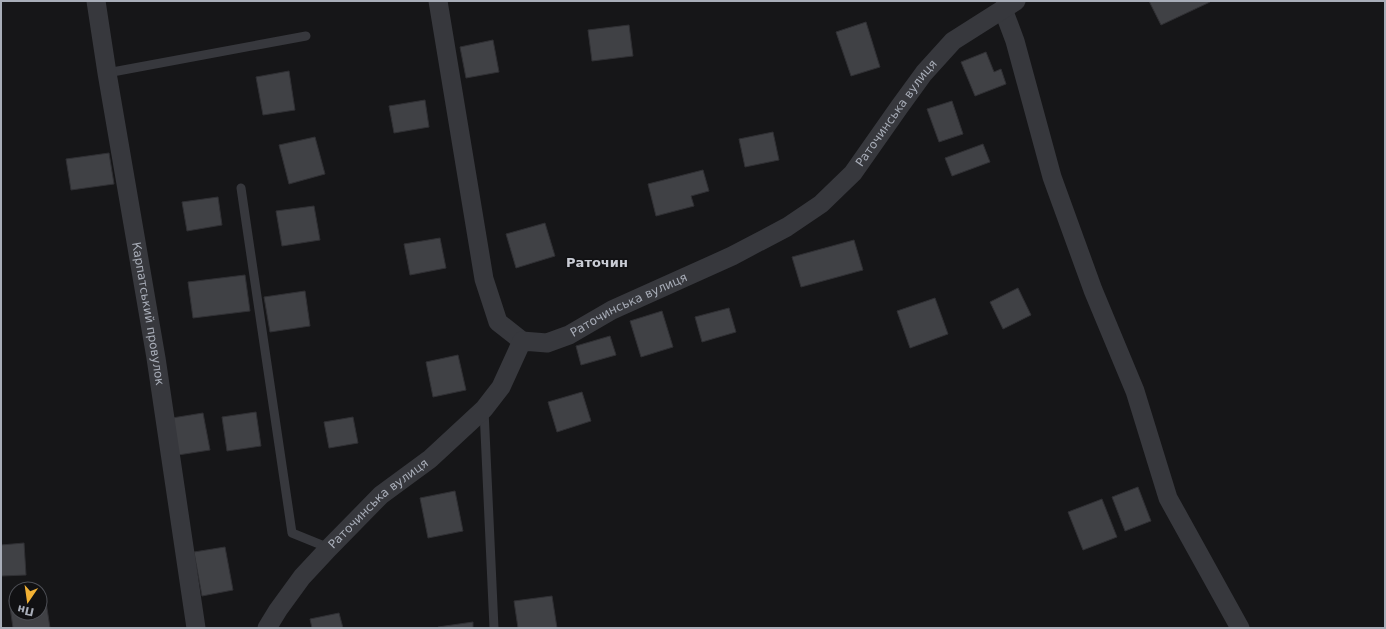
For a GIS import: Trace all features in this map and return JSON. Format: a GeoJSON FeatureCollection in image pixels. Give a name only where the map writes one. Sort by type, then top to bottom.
{"type":"FeatureCollection","features":[{"type":"Feature","properties":{"kind":"street","name":"Карпатський провулок"},"geometry":{"type":"LineString","coordinates":[[96,1],[156,358],[196,628]]}},
{"type":"Feature","properties":{"kind":"street"},"geometry":{"type":"LineString","coordinates":[[438,1],[484,279],[498,322],[522,341]]}},
{"type":"Feature","properties":{"kind":"street"},"geometry":{"type":"LineString","coordinates":[[1010,5],[1015,41],[1052,177],[1093,290],[1136,391],[1168,498],[1240,628]]}},
{"type":"Feature","properties":{"kind":"street","name":"Раточинська вулиця"},"geometry":{"type":"LineString","coordinates":[[268,628],[302,577],[381,495],[430,459],[484,409],[500,387],[522,341],[547,343],[569,335],[612,310],[732,256],[787,227],[822,204],[853,173],[920,78],[953,41],[1010,5]]}},
{"type":"Feature","properties":{"kind":"lane"},"geometry":{"type":"LineString","coordinates":[[107,73],[306,36]]}},
{"type":"Feature","properties":{"kind":"lane"},"geometry":{"type":"LineString","coordinates":[[241,188],[292,533],[329,548]]}},
{"type":"Feature","properties":{"kind":"lane"},"geometry":{"type":"LineString","coordinates":[[484,409],[494,628]]}},
{"type":"Feature","properties":{"kind":"building"},"geometry":{"type":"Polygon","coordinates":[[[1149,1],[1210,1],[1210,2],[1161,25],[1149,1]]]}},
{"type":"Feature","properties":{"kind":"building"},"geometry":{"type":"Polygon","coordinates":[[[866,22],[880,67],[851,76],[836,32],[866,22]]]}},
{"type":"Feature","properties":{"kind":"building"},"geometry":{"type":"Polygon","coordinates":[[[629,25],[633,56],[592,61],[588,30],[629,25]]]}},
{"type":"Feature","properties":{"kind":"building"},"geometry":{"type":"Polygon","coordinates":[[[493,40],[499,72],[466,78],[460,47],[493,40]]]}},
{"type":"Feature","properties":{"kind":"building"},"geometry":{"type":"Polygon","coordinates":[[[986,52],[994,72],[1001,69],[1006,84],[975,96],[961,62],[986,52]]]}},
{"type":"Feature","properties":{"kind":"building"},"geometry":{"type":"Polygon","coordinates":[[[289,71],[295,110],[263,115],[256,77],[289,71]]]}},
{"type":"Feature","properties":{"kind":"building"},"geometry":{"type":"Polygon","coordinates":[[[425,100],[429,127],[394,133],[389,106],[425,100]]]}},
{"type":"Feature","properties":{"kind":"building"},"geometry":{"type":"Polygon","coordinates":[[[952,101],[963,134],[939,142],[927,109],[952,101]]]}},
{"type":"Feature","properties":{"kind":"building"},"geometry":{"type":"Polygon","coordinates":[[[773,132],[779,160],[745,167],[739,139],[773,132]]]}},
{"type":"Feature","properties":{"kind":"building"},"geometry":{"type":"Polygon","coordinates":[[[315,137],[325,174],[289,184],[279,145],[315,137]]]}},
{"type":"Feature","properties":{"kind":"building"},"geometry":{"type":"Polygon","coordinates":[[[983,144],[990,162],[952,176],[945,158],[983,144]]]}},
{"type":"Feature","properties":{"kind":"building"},"geometry":{"type":"Polygon","coordinates":[[[109,153],[114,184],[71,190],[66,159],[109,153]]]}},
{"type":"Feature","properties":{"kind":"building"},"geometry":{"type":"Polygon","coordinates":[[[703,170],[709,191],[691,196],[694,206],[656,216],[648,184],[703,170]]]}},
{"type":"Feature","properties":{"kind":"building"},"geometry":{"type":"Polygon","coordinates":[[[218,197],[222,225],[187,231],[182,202],[218,197]]]}},
{"type":"Feature","properties":{"kind":"building"},"geometry":{"type":"Polygon","coordinates":[[[314,206],[320,240],[282,246],[276,211],[314,206]]]}},
{"type":"Feature","properties":{"kind":"building"},"geometry":{"type":"Polygon","coordinates":[[[545,223],[555,256],[516,268],[506,234],[545,223]]]}},
{"type":"Feature","properties":{"kind":"building"},"geometry":{"type":"Polygon","coordinates":[[[440,238],[446,268],[410,275],[404,244],[440,238]]]}},
{"type":"Feature","properties":{"kind":"building"},"geometry":{"type":"Polygon","coordinates":[[[854,240],[863,270],[801,287],[792,257],[854,240]]]}},
{"type":"Feature","properties":{"kind":"building"},"geometry":{"type":"Polygon","coordinates":[[[245,275],[250,311],[193,318],[188,282],[245,275]]]}},
{"type":"Feature","properties":{"kind":"building"},"geometry":{"type":"Polygon","coordinates":[[[1018,288],[1031,315],[1003,329],[990,302],[1018,288]]]}},
{"type":"Feature","properties":{"kind":"building"},"geometry":{"type":"Polygon","coordinates":[[[305,291],[310,326],[270,332],[264,297],[305,291]]]}},
{"type":"Feature","properties":{"kind":"building"},"geometry":{"type":"Polygon","coordinates":[[[935,298],[948,334],[910,348],[897,311],[935,298]]]}},
{"type":"Feature","properties":{"kind":"building"},"geometry":{"type":"Polygon","coordinates":[[[729,308],[736,332],[702,342],[695,317],[729,308]]]}},
{"type":"Feature","properties":{"kind":"building"},"geometry":{"type":"Polygon","coordinates":[[[662,311],[673,347],[641,357],[630,321],[662,311]]]}},
{"type":"Feature","properties":{"kind":"building"},"geometry":{"type":"Polygon","coordinates":[[[610,336],[616,355],[581,365],[576,346],[610,336]]]}},
{"type":"Feature","properties":{"kind":"building"},"geometry":{"type":"Polygon","coordinates":[[[458,355],[466,390],[433,397],[426,362],[458,355]]]}},
{"type":"Feature","properties":{"kind":"building"},"geometry":{"type":"Polygon","coordinates":[[[582,392],[591,421],[557,432],[548,402],[582,392]]]}},
{"type":"Feature","properties":{"kind":"building"},"geometry":{"type":"Polygon","coordinates":[[[256,412],[261,446],[227,451],[222,417],[256,412]]]}},
{"type":"Feature","properties":{"kind":"building"},"geometry":{"type":"Polygon","coordinates":[[[203,413],[210,450],[178,455],[172,418],[203,413]]]}},
{"type":"Feature","properties":{"kind":"building"},"geometry":{"type":"Polygon","coordinates":[[[353,417],[358,443],[329,448],[324,422],[353,417]]]}},
{"type":"Feature","properties":{"kind":"building"},"geometry":{"type":"Polygon","coordinates":[[[1138,487],[1151,521],[1125,531],[1112,497],[1138,487]]]}},
{"type":"Feature","properties":{"kind":"building"},"geometry":{"type":"Polygon","coordinates":[[[455,491],[463,531],[428,538],[420,498],[455,491]]]}},
{"type":"Feature","properties":{"kind":"building"},"geometry":{"type":"Polygon","coordinates":[[[1102,499],[1117,537],[1083,550],[1068,512],[1102,499]]]}},
{"type":"Feature","properties":{"kind":"building"},"geometry":{"type":"Polygon","coordinates":[[[24,543],[26,575],[1,576],[1,545],[24,543]]]}},
{"type":"Feature","properties":{"kind":"building"},"geometry":{"type":"Polygon","coordinates":[[[225,547],[233,590],[202,596],[194,552],[225,547]]]}},
{"type":"Feature","properties":{"kind":"building"},"geometry":{"type":"Polygon","coordinates":[[[552,596],[557,628],[518,628],[514,601],[552,596]]]}},
{"type":"Feature","properties":{"kind":"building"},"geometry":{"type":"Polygon","coordinates":[[[339,613],[343,628],[312,628],[310,619],[339,613]]]}},
{"type":"Feature","properties":{"kind":"building"},"geometry":{"type":"Polygon","coordinates":[[[48,615],[50,628],[13,628],[12,621],[48,621],[48,615]]]}},
{"type":"Feature","properties":{"kind":"building"},"geometry":{"type":"Polygon","coordinates":[[[473,622],[473,628],[438,628],[438,627],[473,622]]]}},
{"type":"Feature","properties":{"kind":"district","name":"Раточин"},"geometry":{"type":"Point","coordinates":[597,262]}}]}
